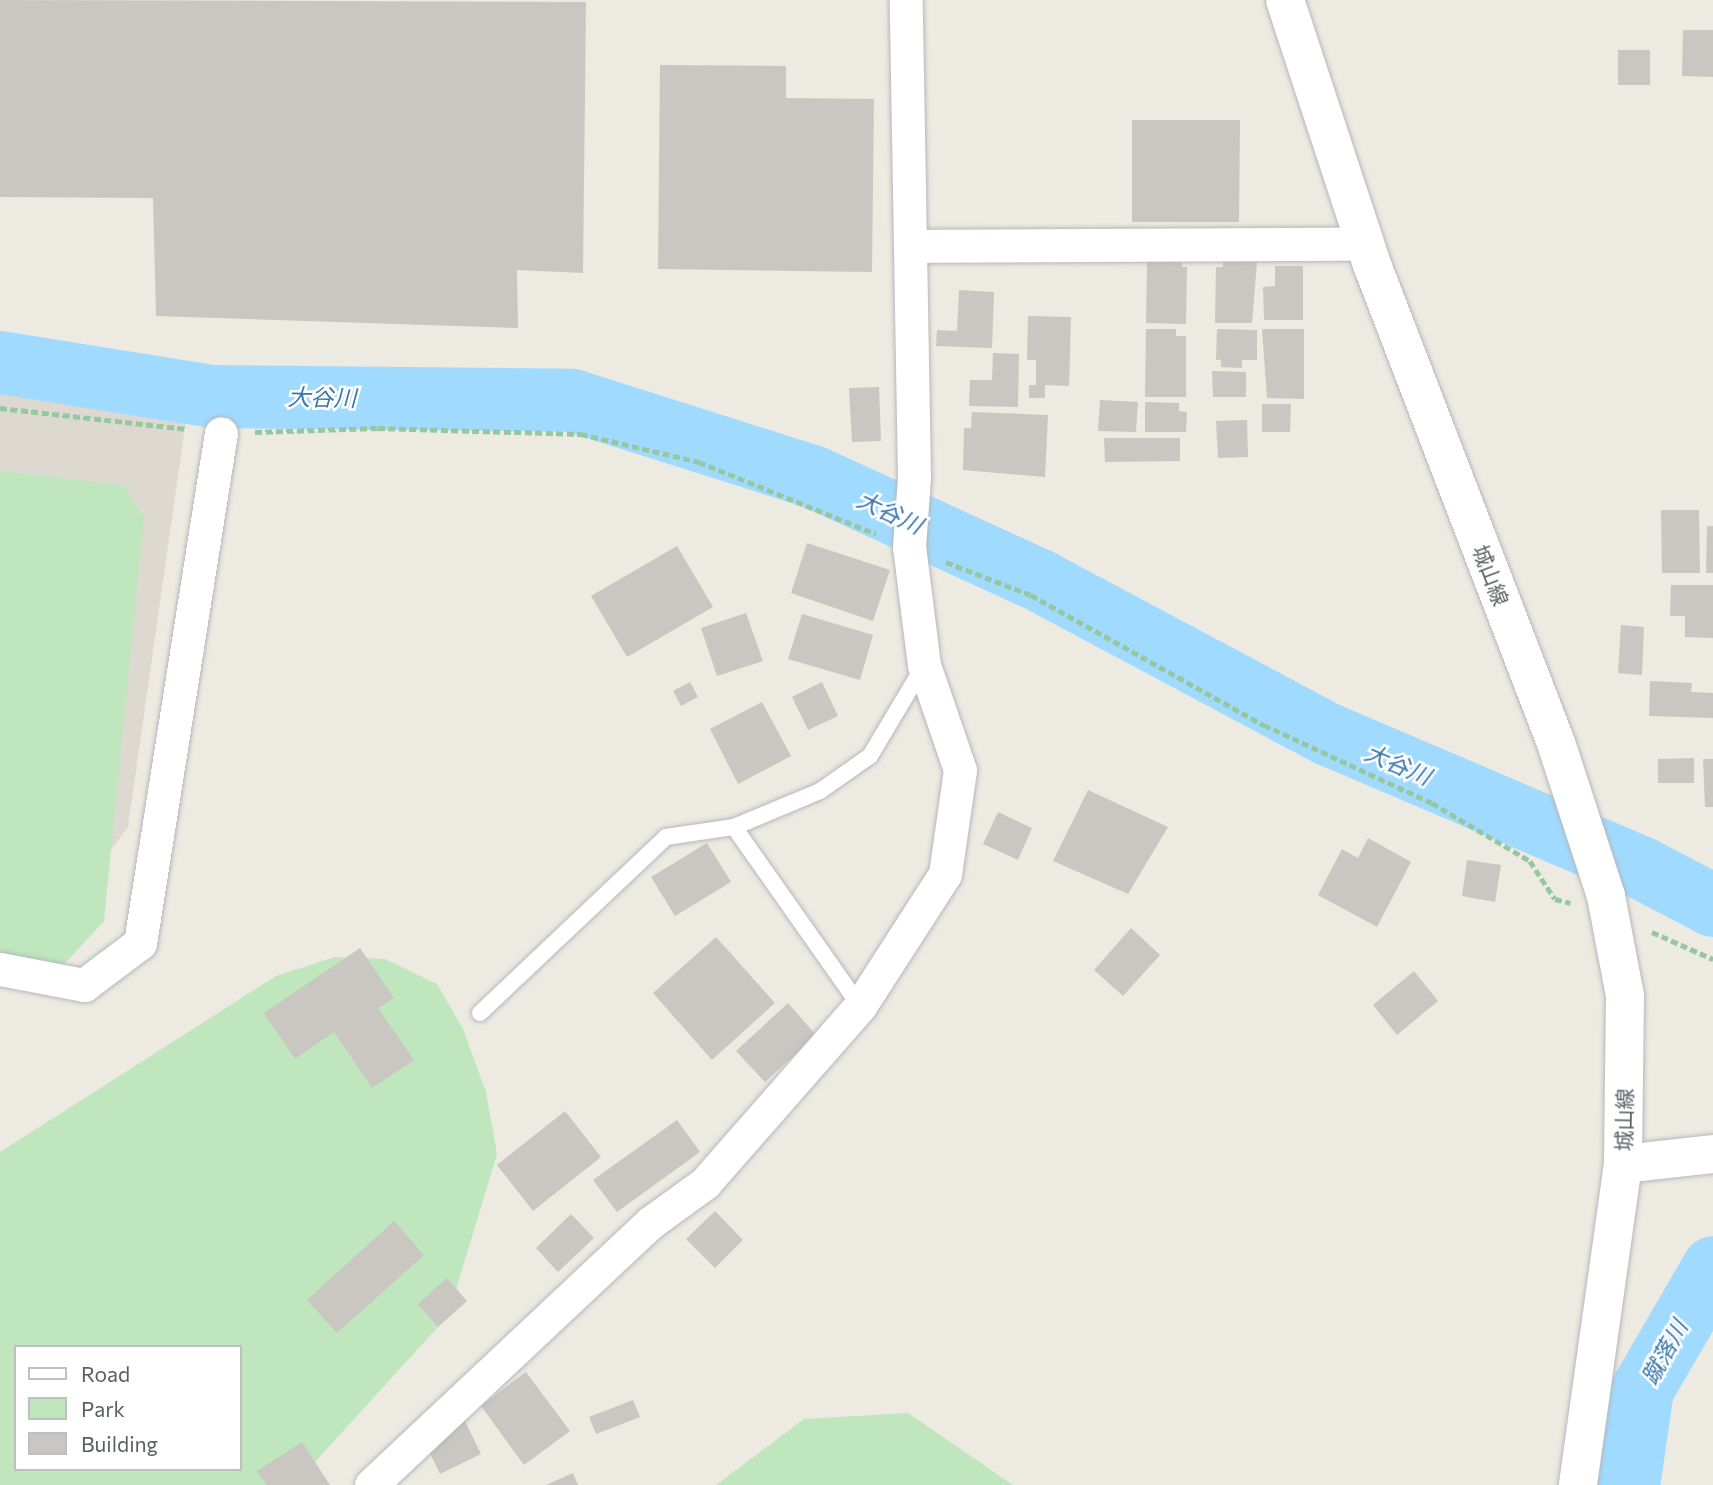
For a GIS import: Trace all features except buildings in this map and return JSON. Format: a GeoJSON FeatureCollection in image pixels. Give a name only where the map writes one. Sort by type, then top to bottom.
{"type":"FeatureCollection","features":[{"type":"Feature","properties":{"kind":"main road","name":"城山線"},"geometry":{"type":"LineString","coordinates":[[1285,0],[1365,244],[1578,810],[1605,898],[1625,996],[1623,1164],[1578,1485]]}},
{"type":"Feature","properties":{"kind":"main road","name":"城山線"},"geometry":{"type":"LineString","coordinates":[[1623,1164],[1713,1154]]}},
{"type":"Feature","properties":{"kind":"street"},"geometry":{"type":"LineString","coordinates":[[371,1485],[650,1223],[705,1183],[860,1006],[945,874],[960,771],[924,665],[910,542],[912,498],[906,0]]}},
{"type":"Feature","properties":{"kind":"street"},"geometry":{"type":"LineString","coordinates":[[910,246],[1365,244]]}},
{"type":"Feature","properties":{"kind":"street"},"geometry":{"type":"LineString","coordinates":[[0,969],[84,985],[140,943],[221,433]]}},
{"type":"Feature","properties":{"kind":"lane"},"geometry":{"type":"LineString","coordinates":[[480,1013],[667,837],[734,827],[820,791],[870,756],[924,665]]}},
{"type":"Feature","properties":{"kind":"lane"},"geometry":{"type":"LineString","coordinates":[[734,827],[860,1006]]}},
{"type":"Feature","properties":{"kind":"path"},"geometry":{"type":"LineString","coordinates":[[0,408],[221,433],[378,428],[581,434],[699,463],[910,542],[1031,595],[1264,725],[1432,803],[1530,861],[1555,899],[1605,898],[1713,959]]}},
{"type":"Feature","properties":{"kind":"shaded area"},"geometry":{"type":"Polygon","coordinates":[[[0,367],[190,392],[128,827],[90,878],[0,854],[0,367]]]}},
{"type":"Feature","properties":{"kind":"green space"},"geometry":{"type":"Polygon","coordinates":[[[0,471],[124,485],[144,518],[104,921],[58,971],[0,956],[0,471]]]}},
{"type":"Feature","properties":{"kind":"green space"},"geometry":{"type":"Polygon","coordinates":[[[335,957],[385,959],[437,984],[463,1029],[486,1092],[497,1154],[448,1316],[294,1485],[0,1485],[0,1152],[276,976],[335,957]]]}},
{"type":"Feature","properties":{"kind":"green space"},"geometry":{"type":"Polygon","coordinates":[[[908,1413],[1013,1485],[716,1485],[804,1419],[908,1413]]]}},
{"type":"Feature","properties":{"kind":"waterway","name":"大谷川"},"geometry":{"type":"LineString","coordinates":[[0,362],[212,396],[572,400],[812,476],[1041,581],[1328,734],[1642,868],[1713,905]]}},
{"type":"Feature","properties":{"kind":"waterway","name":"蹴落川"},"geometry":{"type":"LineString","coordinates":[[1628,1485],[1642,1389],[1713,1267]]}}]}
